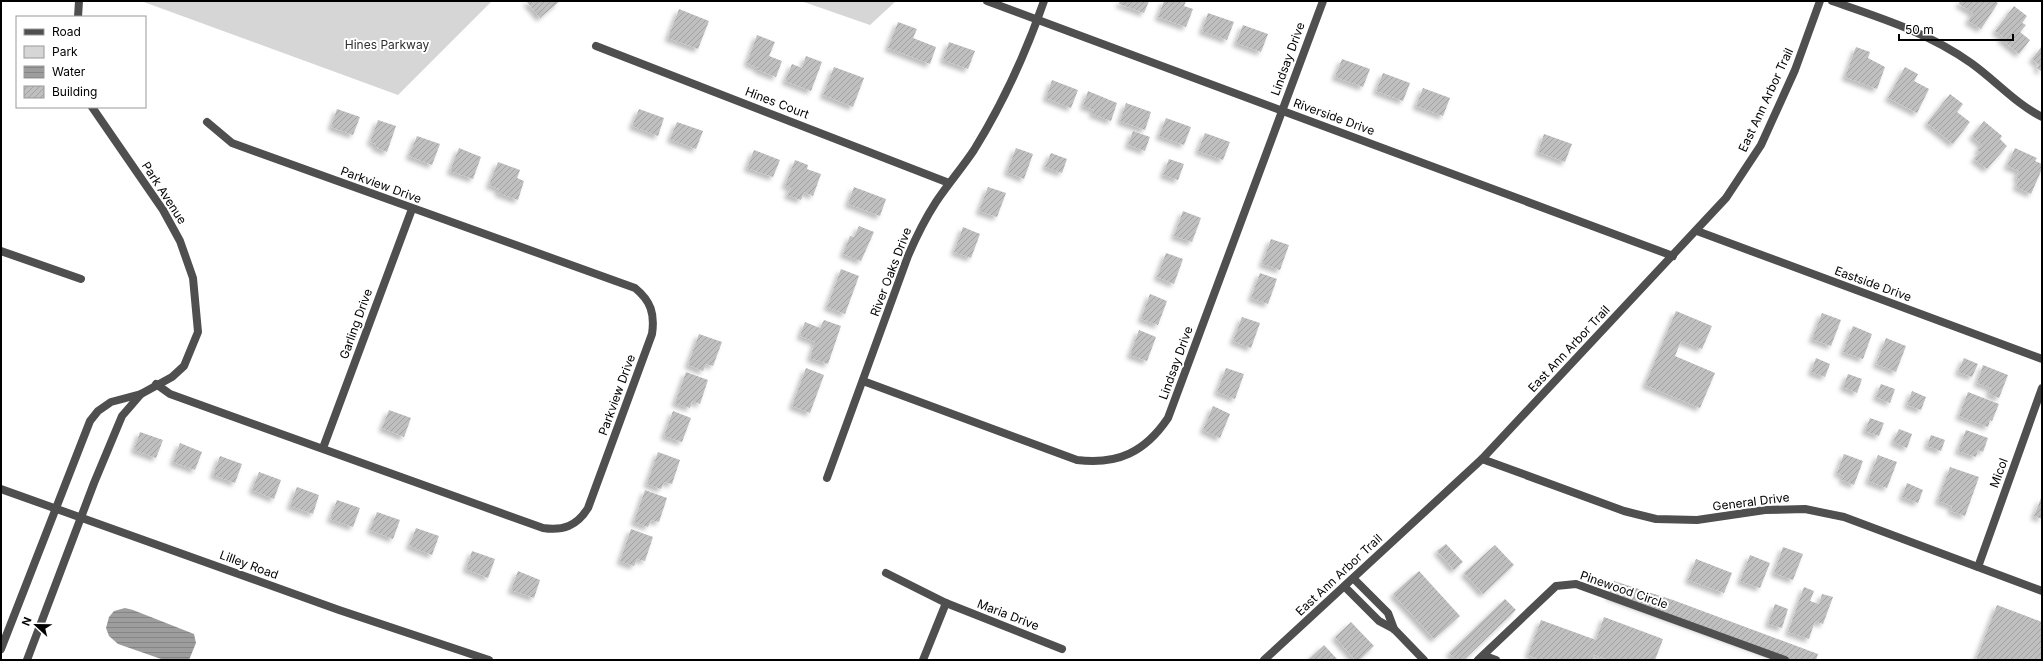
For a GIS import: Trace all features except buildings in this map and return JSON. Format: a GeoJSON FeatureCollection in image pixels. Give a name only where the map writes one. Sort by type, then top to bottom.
{"type":"FeatureCollection","features":[{"type":"Feature","properties":{"kind":"street"},"geometry":{"type":"LineString","coordinates":[[78,16],[79,1]]}},
{"type":"Feature","properties":{"kind":"street","name":"Riverside Drive"},"geometry":{"type":"LineString","coordinates":[[987,1],[1673,256]]}},
{"type":"Feature","properties":{"kind":"street","name":"River Oaks Drive"},"geometry":{"type":"LineString","coordinates":[[827,478],[908,256],[920,229],[949,183],[973,152],[995,115],[1044,1]]}},
{"type":"Feature","properties":{"kind":"street","name":"Lindsay Drive"},"geometry":{"type":"LineString","coordinates":[[863,381],[1077,460],[1107,461],[1122,458],[1137,450],[1160,431],[1168,418],[1323,1]]}},
{"type":"Feature","properties":{"kind":"street","name":"East Ann Arbor Trail"},"geometry":{"type":"LineString","coordinates":[[1264,660],[1345,587],[1482,459],[1697,231],[1736,185],[1760,145],[1795,70],[1820,1]]}},
{"type":"Feature","properties":{"kind":"street"},"geometry":{"type":"LineString","coordinates":[[1832,1],[1903,26],[1932,39],[1971,63],[2019,102],[2042,117]]}},
{"type":"Feature","properties":{"kind":"street","name":"Hines Court"},"geometry":{"type":"LineString","coordinates":[[596,46],[949,183]]}},
{"type":"Feature","properties":{"kind":"street","name":"Park Avenue"},"geometry":{"type":"LineString","coordinates":[[93,108],[128,162],[163,210],[180,241],[193,278],[198,332],[184,366],[172,378],[156,384],[140,394]]}},
{"type":"Feature","properties":{"kind":"street","name":"Parkview Drive"},"geometry":{"type":"LineString","coordinates":[[156,384],[170,394],[324,448],[543,528],[554,530],[572,526],[583,516],[593,494],[652,334],[654,322],[653,312],[644,296],[635,288],[232,143],[207,122]]}},
{"type":"Feature","properties":{"kind":"street","name":"Garling Drive"},"geometry":{"type":"LineString","coordinates":[[324,448],[412,209]]}},
{"type":"Feature","properties":{"kind":"street","name":"Eastside Drive"},"geometry":{"type":"LineString","coordinates":[[1697,231],[2042,359]]}},
{"type":"Feature","properties":{"kind":"street"},"geometry":{"type":"LineString","coordinates":[[1,251],[81,279]]}},
{"type":"Feature","properties":{"kind":"street","name":"Micol"},"geometry":{"type":"LineString","coordinates":[[1978,567],[2042,388]]}},
{"type":"Feature","properties":{"kind":"street"},"geometry":{"type":"LineString","coordinates":[[1,649],[57,509],[90,421],[98,411],[111,402],[140,394]]}},
{"type":"Feature","properties":{"kind":"street"},"geometry":{"type":"LineString","coordinates":[[27,660],[122,416],[140,394]]}},
{"type":"Feature","properties":{"kind":"street","name":"General Drive"},"geometry":{"type":"LineString","coordinates":[[1482,459],[1640,516],[1673,520],[1697,520],[1765,510],[1805,509],[1844,517],[2042,591]]}},
{"type":"Feature","properties":{"kind":"street","name":"Lilley Road"},"geometry":{"type":"LineString","coordinates":[[1,489],[340,610],[489,660]]}},
{"type":"Feature","properties":{"kind":"street","name":"Maria Drive"},"geometry":{"type":"LineString","coordinates":[[886,573],[946,603],[1062,648]]}},
{"type":"Feature","properties":{"kind":"street"},"geometry":{"type":"LineString","coordinates":[[1354,578],[1388,613],[1394,629]]}},
{"type":"Feature","properties":{"kind":"street","name":"Pinewood Circle"},"geometry":{"type":"LineString","coordinates":[[1482,658],[1556,586],[1576,584],[1785,660]]}},
{"type":"Feature","properties":{"kind":"street"},"geometry":{"type":"LineString","coordinates":[[1345,587],[1379,621],[1394,629],[1424,660]]}},
{"type":"Feature","properties":{"kind":"street"},"geometry":{"type":"LineString","coordinates":[[923,660],[946,603]]}},
{"type":"Feature","properties":{"kind":"street"},"geometry":{"type":"LineString","coordinates":[[1482,658],[1496,660]]}},
{"type":"Feature","properties":{"kind":"green space","name":"Hines Parkway"},"geometry":{"type":"Polygon","coordinates":[[[141,1],[492,1],[398,95],[141,1]]]}},
{"type":"Feature","properties":{"kind":"green space"},"geometry":{"type":"Polygon","coordinates":[[[801,1],[896,1],[870,25],[801,1]]]}},
{"type":"Feature","properties":{"kind":"water"},"geometry":{"type":"Polygon","coordinates":[[[125,608],[194,634],[196,643],[189,660],[164,660],[118,644],[109,636],[106,628],[109,617],[114,611],[125,608]]]}}]}
